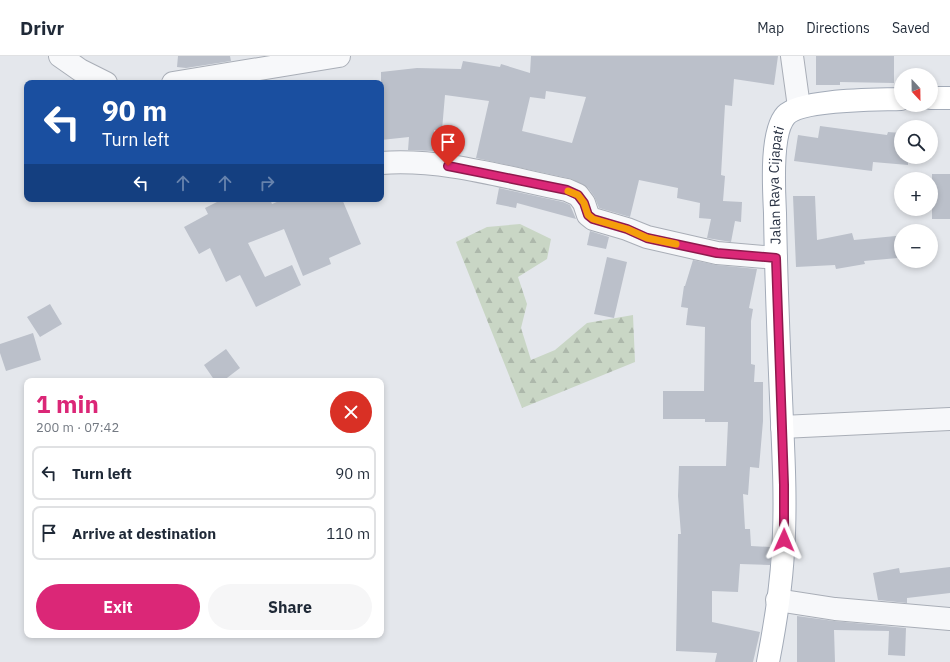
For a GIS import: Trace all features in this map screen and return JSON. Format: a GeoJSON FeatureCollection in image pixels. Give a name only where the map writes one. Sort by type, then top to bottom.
{"type":"FeatureCollection","features":[{"type":"Feature","properties":{"kind":"main road"},"geometry":{"type":"LineString","coordinates":[[938,98],[950,98]]}},
{"type":"Feature","properties":{"kind":"main road","name":"Jalan Raya Cijapati"},"geometry":{"type":"LineString","coordinates":[[768,662],[783,553],[784,485],[774,164],[777,135],[780,123],[787,114],[799,107],[837,102],[894,99]]}},
{"type":"Feature","properties":{"kind":"street"},"geometry":{"type":"LineString","coordinates":[[214,80],[242,78],[338,56]]}},
{"type":"Feature","properties":{"kind":"street"},"geometry":{"type":"LineString","coordinates":[[792,56],[799,107]]}},
{"type":"Feature","properties":{"kind":"street"},"geometry":{"type":"LineString","coordinates":[[61,57],[80,70],[100,80]]}},
{"type":"Feature","properties":{"kind":"street"},"geometry":{"type":"LineString","coordinates":[[384,163],[406,161],[448,166],[567,190],[578,195],[584,203],[588,215],[593,219],[627,229],[647,238],[717,253],[776,258]]}},
{"type":"Feature","properties":{"kind":"street"},"geometry":{"type":"LineString","coordinates":[[782,427],[950,419]]}},
{"type":"Feature","properties":{"kind":"street"},"geometry":{"type":"LineString","coordinates":[[777,600],[835,609],[950,619]]}},
{"type":"Feature","properties":{"kind":"green space"},"geometry":{"type":"Polygon","coordinates":[[[520,224],[551,239],[547,259],[518,277],[527,304],[521,328],[531,360],[555,350],[587,323],[633,315],[635,362],[522,408],[456,242],[487,227],[520,224]]]}},
{"type":"Feature","properties":{"kind":"building"},"geometry":{"type":"Polygon","coordinates":[[[178,56],[230,56],[231,61],[186,68],[177,67],[178,56]]]}},
{"type":"Feature","properties":{"kind":"building"},"geometry":{"type":"Polygon","coordinates":[[[531,56],[778,56],[774,85],[734,79],[732,106],[725,105],[721,175],[725,176],[723,201],[742,202],[741,222],[735,221],[731,242],[707,238],[711,219],[699,218],[700,203],[677,198],[678,188],[639,180],[630,217],[599,208],[594,196],[588,188],[572,179],[476,158],[489,101],[445,95],[442,130],[434,130],[433,151],[408,150],[409,137],[384,140],[384,80],[381,80],[381,72],[417,68],[461,69],[463,61],[500,67],[501,64],[530,73],[531,56]],[[546,91],[545,99],[530,97],[522,131],[572,143],[586,97],[546,91]]]}},
{"type":"Feature","properties":{"kind":"building"},"geometry":{"type":"Polygon","coordinates":[[[816,56],[894,56],[894,83],[840,82],[840,85],[816,85],[816,56]]]}},
{"type":"Feature","properties":{"kind":"building"},"geometry":{"type":"Polygon","coordinates":[[[820,126],[887,135],[888,132],[894,132],[894,164],[873,162],[872,171],[794,161],[798,135],[818,138],[820,126]]]}},
{"type":"Feature","properties":{"kind":"building"},"geometry":{"type":"Polygon","coordinates":[[[938,174],[950,174],[950,219],[932,219],[932,216],[938,216],[938,174]]]}},
{"type":"Feature","properties":{"kind":"building"},"geometry":{"type":"Polygon","coordinates":[[[499,188],[563,202],[570,205],[576,219],[517,203],[516,208],[496,204],[499,188]]]}},
{"type":"Feature","properties":{"kind":"building"},"geometry":{"type":"Polygon","coordinates":[[[793,196],[815,196],[817,240],[852,233],[854,240],[894,236],[894,258],[864,261],[865,264],[836,269],[835,265],[796,267],[793,196]]]}},
{"type":"Feature","properties":{"kind":"building"},"geometry":{"type":"Polygon","coordinates":[[[217,202],[271,202],[272,204],[277,202],[343,202],[361,244],[329,258],[331,264],[303,276],[284,229],[248,243],[265,277],[292,265],[301,285],[256,307],[240,275],[226,282],[210,248],[199,254],[184,227],[208,214],[205,208],[217,202]]]}},
{"type":"Feature","properties":{"kind":"building"},"geometry":{"type":"Polygon","coordinates":[[[590,231],[609,237],[606,249],[587,245],[590,231]]]}},
{"type":"Feature","properties":{"kind":"building"},"geometry":{"type":"Polygon","coordinates":[[[607,257],[627,262],[614,318],[594,314],[607,257]]]}},
{"type":"Feature","properties":{"kind":"building"},"geometry":{"type":"Polygon","coordinates":[[[693,260],[716,265],[757,269],[749,308],[753,309],[751,321],[751,364],[755,365],[754,382],[763,382],[763,421],[759,468],[750,467],[748,495],[743,494],[745,529],[750,529],[751,546],[771,547],[770,565],[740,564],[738,592],[712,591],[712,622],[760,632],[753,662],[715,662],[717,653],[676,651],[678,534],[681,534],[678,496],[679,466],[726,466],[728,422],[705,422],[705,419],[663,419],[663,391],[704,391],[705,327],[686,325],[688,308],[681,307],[684,286],[693,260]]]}},
{"type":"Feature","properties":{"kind":"building"},"geometry":{"type":"Polygon","coordinates":[[[50,304],[62,324],[40,337],[27,317],[50,304]]]}},
{"type":"Feature","properties":{"kind":"building"},"geometry":{"type":"Polygon","coordinates":[[[33,333],[41,360],[6,371],[0,353],[0,344],[33,333]]]}},
{"type":"Feature","properties":{"kind":"building"},"geometry":{"type":"Polygon","coordinates":[[[226,349],[240,368],[227,378],[213,378],[204,365],[226,349]]]}},
{"type":"Feature","properties":{"kind":"building"},"geometry":{"type":"Polygon","coordinates":[[[950,567],[950,593],[907,598],[907,603],[878,600],[873,573],[899,568],[900,573],[950,567]]]}},
{"type":"Feature","properties":{"kind":"building"},"geometry":{"type":"Polygon","coordinates":[[[797,616],[906,628],[905,656],[888,655],[889,631],[834,630],[835,662],[797,662],[797,616]]]}},
{"type":"Feature","properties":{"kind":"slow traffic"},"geometry":{"type":"LineString","coordinates":[[568,191],[578,195],[584,203],[588,215],[593,219],[627,229],[647,238],[676,244]]}},
{"type":"Feature","properties":{"kind":"route"},"geometry":{"type":"LineString","coordinates":[[448,166],[567,190],[578,195],[584,203],[588,215],[593,219],[627,229],[647,238],[717,253],[776,258],[784,485],[784,540]]}}]}
